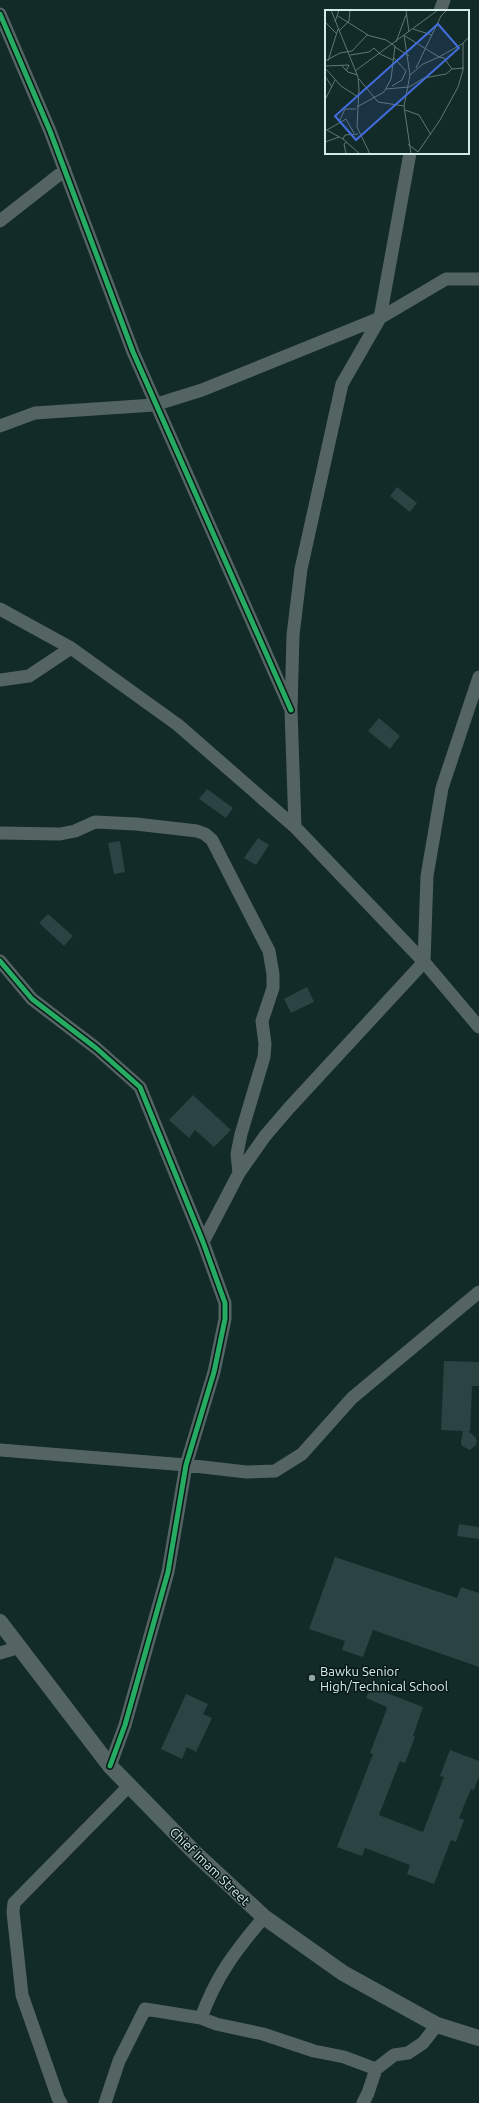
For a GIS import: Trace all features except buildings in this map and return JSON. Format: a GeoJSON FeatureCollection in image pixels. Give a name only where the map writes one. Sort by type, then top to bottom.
{"type":"FeatureCollection","features":[{"type":"Feature","properties":{"kind":"street"},"geometry":{"type":"LineString","coordinates":[[440,10],[444,0]]}},
{"type":"Feature","properties":{"kind":"street"},"geometry":{"type":"LineString","coordinates":[[0,14],[50,131],[133,352],[291,710]]}},
{"type":"Feature","properties":{"kind":"street"},"geometry":{"type":"LineString","coordinates":[[295,827],[291,710],[293,635],[301,569],[342,384],[380,318],[410,154]]}},
{"type":"Feature","properties":{"kind":"street"},"geometry":{"type":"LineString","coordinates":[[0,221],[65,170]]}},
{"type":"Feature","properties":{"kind":"street"},"geometry":{"type":"LineString","coordinates":[[0,426],[35,413],[155,404],[202,390],[380,318],[446,279],[479,279]]}},
{"type":"Feature","properties":{"kind":"street"},"geometry":{"type":"LineString","coordinates":[[0,608],[71,648],[178,725],[295,827],[424,962],[479,1027]]}},
{"type":"Feature","properties":{"kind":"street"},"geometry":{"type":"LineString","coordinates":[[0,680],[29,676],[71,648]]}},
{"type":"Feature","properties":{"kind":"street"},"geometry":{"type":"LineString","coordinates":[[203,1242],[239,1173],[265,1136],[424,962],[427,876],[442,788],[479,677]]}},
{"type":"Feature","properties":{"kind":"street"},"geometry":{"type":"LineString","coordinates":[[0,833],[60,834],[75,831],[95,822],[136,824],[197,831],[205,834],[212,840],[269,951],[273,974],[273,988],[262,1021],[265,1044],[264,1057],[241,1134],[237,1154],[239,1173]]}},
{"type":"Feature","properties":{"kind":"street"},"geometry":{"type":"LineString","coordinates":[[0,961],[32,999],[96,1048],[140,1087],[226,1303],[214,1372],[186,1465],[168,1572],[125,1725],[110,1766]]}},
{"type":"Feature","properties":{"kind":"street"},"geometry":{"type":"LineString","coordinates":[[0,1450],[186,1465],[246,1472],[275,1471],[302,1454],[352,1398],[479,1292]]}},
{"type":"Feature","properties":{"kind":"street","name":"Chief Imam Street"},"geometry":{"type":"LineString","coordinates":[[0,1622],[110,1766],[195,1853],[264,1917],[343,1973],[437,2025],[479,2038]]}},
{"type":"Feature","properties":{"kind":"street"},"geometry":{"type":"LineString","coordinates":[[0,1653],[20,1647]]}},
{"type":"Feature","properties":{"kind":"street"},"geometry":{"type":"LineString","coordinates":[[61,2103],[22,1995],[13,1912],[14,1903],[128,1786]]}},
{"type":"Feature","properties":{"kind":"street"},"geometry":{"type":"LineString","coordinates":[[200,2018],[219,1976],[234,1953],[264,1917]]}},
{"type":"Feature","properties":{"kind":"street"},"geometry":{"type":"LineString","coordinates":[[105,2103],[119,2061],[145,2009],[200,2018],[216,2024],[263,2034],[314,2051],[344,2057],[376,2069]]}},
{"type":"Feature","properties":{"kind":"street"},"geometry":{"type":"LineString","coordinates":[[363,2103],[376,2069],[394,2055],[408,2053],[423,2044],[437,2025]]}},
{"type":"Feature","properties":{"kind":"cycle path"},"geometry":{"type":"LineString","coordinates":[[0,14],[50,131],[133,352],[291,710]]}},
{"type":"Feature","properties":{"kind":"cycle path"},"geometry":{"type":"LineString","coordinates":[[0,961],[32,999],[96,1048],[140,1087],[203,1242],[225,1303],[225,1319],[214,1372],[186,1465],[168,1572],[125,1725],[110,1766]]}},
{"type":"Feature","properties":{"kind":"place","name":"Bawku Senior High/Technical School"},"geometry":{"type":"Point","coordinates":[312,1678]}}]}
